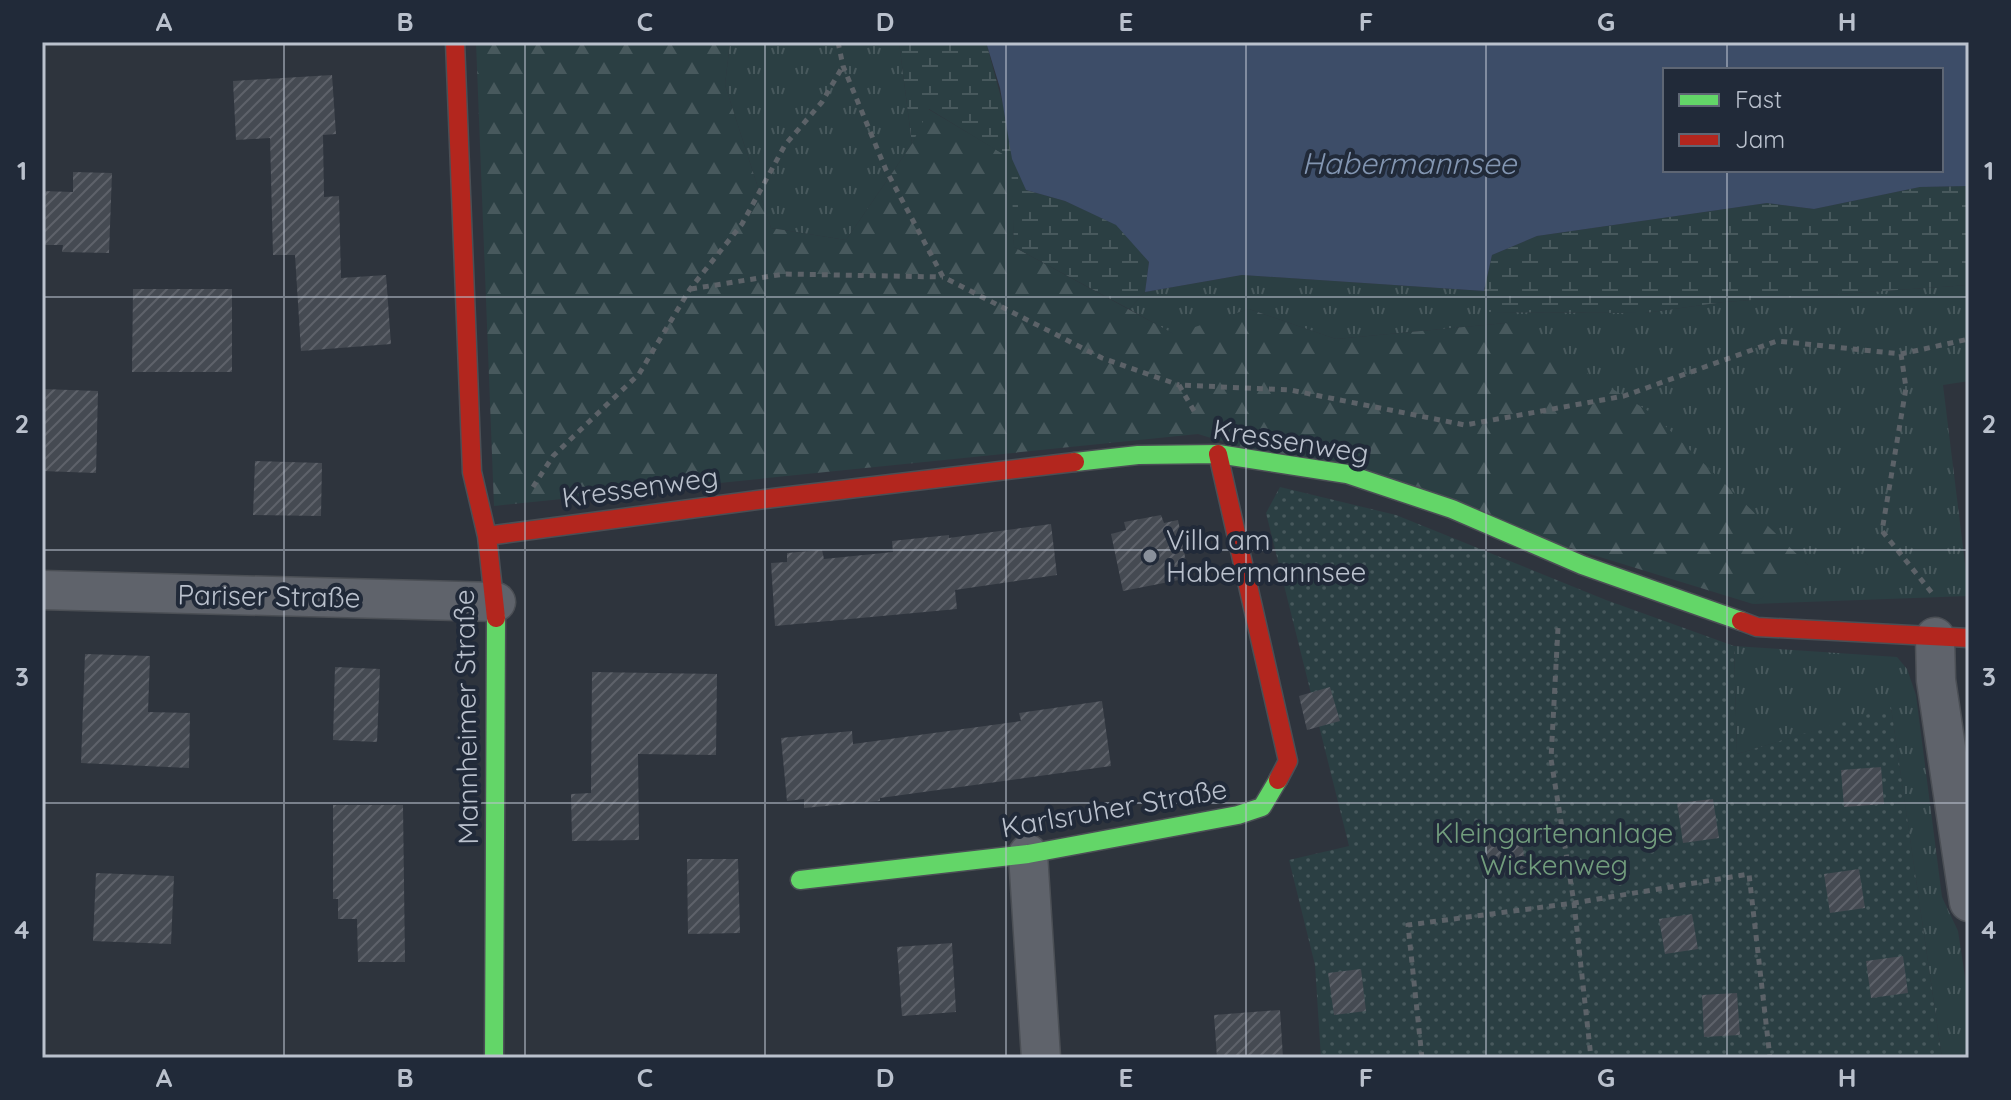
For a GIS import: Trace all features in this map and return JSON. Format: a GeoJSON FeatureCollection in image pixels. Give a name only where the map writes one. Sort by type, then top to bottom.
{"type":"FeatureCollection","features":[{"type":"Feature","properties":{"kind":"street","name":"Mannheimer Straße"},"geometry":{"type":"LineString","coordinates":[[455,42],[472,472],[487,536],[496,602],[494,1058]]}},
{"type":"Feature","properties":{"kind":"street","name":"Kressenweg"},"geometry":{"type":"LineString","coordinates":[[487,536],[1138,455],[1218,454],[1347,474],[1452,509],[1582,565],[1757,627],[1952,638]]}},
{"type":"Feature","properties":{"kind":"street","name":"Karlsruher Straße"},"geometry":{"type":"LineString","coordinates":[[800,880],[1028,854],[1238,815],[1262,807],[1288,761],[1218,454]]}},
{"type":"Feature","properties":{"kind":"street","name":"Pariser Straße"},"geometry":{"type":"LineString","coordinates":[[42,590],[496,602]]}},
{"type":"Feature","properties":{"kind":"street"},"geometry":{"type":"LineString","coordinates":[[1952,638],[1936,680],[1969,902]]}},
{"type":"Feature","properties":{"kind":"street"},"geometry":{"type":"LineString","coordinates":[[1028,854],[1041,1058]]}},
{"type":"Feature","properties":{"kind":"path"},"geometry":{"type":"LineString","coordinates":[[838,42],[843,66],[886,170],[943,277]]}},
{"type":"Feature","properties":{"kind":"path"},"geometry":{"type":"LineString","coordinates":[[519,532],[522,504],[553,456],[639,374],[690,289],[742,224],[785,145],[822,102],[843,66]]}},
{"type":"Feature","properties":{"kind":"path"},"geometry":{"type":"LineString","coordinates":[[690,289],[784,274],[943,277],[1102,358],[1179,385],[1290,390],[1465,425],[1624,396],[1777,341],[1901,354],[1969,339]]}},
{"type":"Feature","properties":{"kind":"path"},"geometry":{"type":"LineString","coordinates":[[1901,354],[1906,388],[1882,531],[1946,611],[1952,638]]}},
{"type":"Feature","properties":{"kind":"path"},"geometry":{"type":"LineString","coordinates":[[1179,385],[1218,454]]}},
{"type":"Feature","properties":{"kind":"path"},"geometry":{"type":"LineString","coordinates":[[1558,628],[1551,759],[1574,903],[1591,1058]]}},
{"type":"Feature","properties":{"kind":"path"},"geometry":{"type":"LineString","coordinates":[[1422,1058],[1408,925],[1574,903],[1749,874],[1770,1058]]}},
{"type":"Feature","properties":{"kind":"green space"},"geometry":{"type":"Polygon","coordinates":[[[476,42],[730,42],[725,85],[771,228],[846,240],[912,144],[928,109],[1012,159],[1014,247],[1174,334],[1249,309],[1336,339],[1506,323],[1653,414],[1809,566],[1753,604],[1198,434],[494,506],[476,42]]]}},
{"type":"Feature","properties":{"kind":"green space"},"geometry":{"type":"Polygon","coordinates":[[[730,42],[899,42],[912,144],[846,240],[771,228],[725,85],[730,42]]]}},
{"type":"Feature","properties":{"kind":"green space"},"geometry":{"type":"Polygon","coordinates":[[[899,42],[986,42],[1026,190],[1065,201],[1117,225],[1149,262],[1145,292],[1129,309],[1014,247],[1011,159],[929,109],[912,144],[899,42]]]}},
{"type":"Feature","properties":{"kind":"green space"},"geometry":{"type":"Polygon","coordinates":[[[1969,186],[1969,285],[1724,302],[1645,313],[1489,312],[1484,291],[1492,255],[1537,236],[1767,203],[1814,209],[1920,187],[1969,186]]]}},
{"type":"Feature","properties":{"kind":"green space"},"geometry":{"type":"Polygon","coordinates":[[[1242,275],[1484,291],[1490,312],[1645,313],[1724,302],[1969,285],[1969,381],[1943,385],[1969,596],[1753,604],[1808,565],[1506,323],[1336,339],[1249,309],[1175,335],[1129,309],[1145,292],[1242,275]]]}},
{"type":"Feature","properties":{"kind":"green space","name":"Kleingartenanlage Wickenweg"},"geometry":{"type":"Polygon","coordinates":[[[1280,487],[1396,515],[1606,600],[1734,646],[1737,754],[1891,707],[1942,1058],[1321,1058],[1315,965],[1289,860],[1349,846],[1266,513],[1280,487]]]}},
{"type":"Feature","properties":{"kind":"green space"},"geometry":{"type":"Polygon","coordinates":[[[1734,646],[1897,657],[1907,669],[1916,695],[1942,897],[1958,931],[1969,1003],[1969,1058],[1942,1058],[1891,708],[1737,754],[1734,646]]]}},
{"type":"Feature","properties":{"kind":"water","name":"Habermannsee"},"geometry":{"type":"Polygon","coordinates":[[[986,42],[1969,42],[1969,186],[1920,187],[1814,209],[1767,203],[1537,236],[1492,255],[1484,291],[1242,275],[1145,292],[1149,262],[1116,225],[1065,201],[1026,190],[1012,159],[1000,88],[986,42]]]}},
{"type":"Feature","properties":{"kind":"building"},"geometry":{"type":"Polygon","coordinates":[[[332,75],[336,134],[323,135],[324,197],[339,196],[341,278],[386,275],[391,344],[301,351],[295,255],[273,255],[270,138],[236,140],[233,81],[332,75]]]}},
{"type":"Feature","properties":{"kind":"building"},"geometry":{"type":"Polygon","coordinates":[[[73,172],[112,173],[109,253],[62,252],[63,245],[42,245],[42,191],[73,192],[73,172]]]}},
{"type":"Feature","properties":{"kind":"building"},"geometry":{"type":"Polygon","coordinates":[[[133,289],[232,289],[232,372],[132,372],[133,289]]]}},
{"type":"Feature","properties":{"kind":"building"},"geometry":{"type":"Polygon","coordinates":[[[42,389],[98,391],[96,473],[42,471],[42,389]]]}},
{"type":"Feature","properties":{"kind":"building"},"geometry":{"type":"Polygon","coordinates":[[[255,461],[322,463],[321,516],[253,515],[255,461]]]}},
{"type":"Feature","properties":{"kind":"building","name":"Villa am Habermannsee"},"geometry":{"type":"Polygon","coordinates":[[[1161,515],[1164,523],[1178,520],[1189,578],[1123,591],[1111,534],[1126,530],[1124,522],[1161,515]]]}},
{"type":"Feature","properties":{"kind":"building"},"geometry":{"type":"Polygon","coordinates":[[[1051,524],[1057,575],[955,590],[957,609],[775,626],[771,563],[787,562],[787,553],[822,550],[824,559],[893,552],[892,541],[949,535],[949,538],[1051,524]]]}},
{"type":"Feature","properties":{"kind":"building"},"geometry":{"type":"Polygon","coordinates":[[[85,654],[150,656],[148,712],[190,713],[189,768],[81,763],[85,654]]]}},
{"type":"Feature","properties":{"kind":"building"},"geometry":{"type":"Polygon","coordinates":[[[335,667],[380,669],[377,742],[333,740],[335,667]]]}},
{"type":"Feature","properties":{"kind":"building"},"geometry":{"type":"Polygon","coordinates":[[[592,672],[717,674],[716,755],[638,754],[639,840],[572,841],[571,794],[591,793],[592,672]]]}},
{"type":"Feature","properties":{"kind":"building"},"geometry":{"type":"Polygon","coordinates":[[[1330,687],[1340,721],[1307,730],[1299,696],[1330,687]]]}},
{"type":"Feature","properties":{"kind":"building"},"geometry":{"type":"Polygon","coordinates":[[[1102,701],[1111,766],[880,798],[880,801],[804,808],[804,799],[787,801],[781,738],[852,731],[853,744],[1021,721],[1019,713],[1102,701]]]}},
{"type":"Feature","properties":{"kind":"building"},"geometry":{"type":"Polygon","coordinates":[[[1881,767],[1884,804],[1844,807],[1841,770],[1881,767]]]}},
{"type":"Feature","properties":{"kind":"building"},"geometry":{"type":"Polygon","coordinates":[[[1713,799],[1719,838],[1683,843],[1677,803],[1713,799]]]}},
{"type":"Feature","properties":{"kind":"building"},"geometry":{"type":"Polygon","coordinates":[[[333,805],[403,805],[405,962],[358,962],[357,919],[338,919],[338,899],[333,899],[333,805]]]}},
{"type":"Feature","properties":{"kind":"building"},"geometry":{"type":"Polygon","coordinates":[[[1520,834],[1527,870],[1491,877],[1484,841],[1520,834]]]}},
{"type":"Feature","properties":{"kind":"building"},"geometry":{"type":"Polygon","coordinates":[[[687,859],[738,859],[740,933],[688,934],[687,859]]]}},
{"type":"Feature","properties":{"kind":"building"},"geometry":{"type":"Polygon","coordinates":[[[1859,869],[1865,908],[1830,913],[1824,874],[1859,869]]]}},
{"type":"Feature","properties":{"kind":"building"},"geometry":{"type":"Polygon","coordinates":[[[96,873],[174,876],[171,944],[93,941],[96,873]]]}},
{"type":"Feature","properties":{"kind":"building"},"geometry":{"type":"Polygon","coordinates":[[[1692,914],[1698,949],[1665,954],[1659,919],[1692,914]]]}},
{"type":"Feature","properties":{"kind":"building"},"geometry":{"type":"Polygon","coordinates":[[[952,943],[956,1012],[902,1016],[897,947],[952,943]]]}},
{"type":"Feature","properties":{"kind":"building"},"geometry":{"type":"Polygon","coordinates":[[[1903,956],[1908,993],[1871,998],[1866,961],[1903,956]]]}},
{"type":"Feature","properties":{"kind":"building"},"geometry":{"type":"Polygon","coordinates":[[[1361,969],[1366,1011],[1334,1015],[1328,973],[1361,969]]]}},
{"type":"Feature","properties":{"kind":"building"},"geometry":{"type":"Polygon","coordinates":[[[1737,993],[1740,1035],[1704,1037],[1702,995],[1737,993]]]}},
{"type":"Feature","properties":{"kind":"building"},"geometry":{"type":"Polygon","coordinates":[[[1280,1010],[1283,1058],[1217,1058],[1214,1015],[1280,1010]]]}},
{"type":"Feature","properties":{"kind":"traffic: fast"},"geometry":{"type":"LineString","coordinates":[[1075,462],[1138,455],[1218,454],[1347,474],[1452,509],[1582,565],[1741,621]]}},
{"type":"Feature","properties":{"kind":"traffic: fast"},"geometry":{"type":"LineString","coordinates":[[494,1058],[496,618]]}},
{"type":"Feature","properties":{"kind":"traffic: fast"},"geometry":{"type":"LineString","coordinates":[[800,880],[1028,854],[1238,815],[1262,807],[1278,780]]}},
{"type":"Feature","properties":{"kind":"traffic: jam"},"geometry":{"type":"LineString","coordinates":[[455,42],[472,472],[487,536],[496,618]]}},
{"type":"Feature","properties":{"kind":"traffic: jam"},"geometry":{"type":"LineString","coordinates":[[1218,454],[1288,761],[1278,780]]}},
{"type":"Feature","properties":{"kind":"traffic: jam"},"geometry":{"type":"LineString","coordinates":[[487,536],[1075,462]]}},
{"type":"Feature","properties":{"kind":"traffic: jam"},"geometry":{"type":"LineString","coordinates":[[1741,621],[1757,627],[1969,638]]}},
{"type":"Feature","properties":{"kind":"place","name":"Villa am Habermannsee"},"geometry":{"type":"Point","coordinates":[1150,556]}}]}
